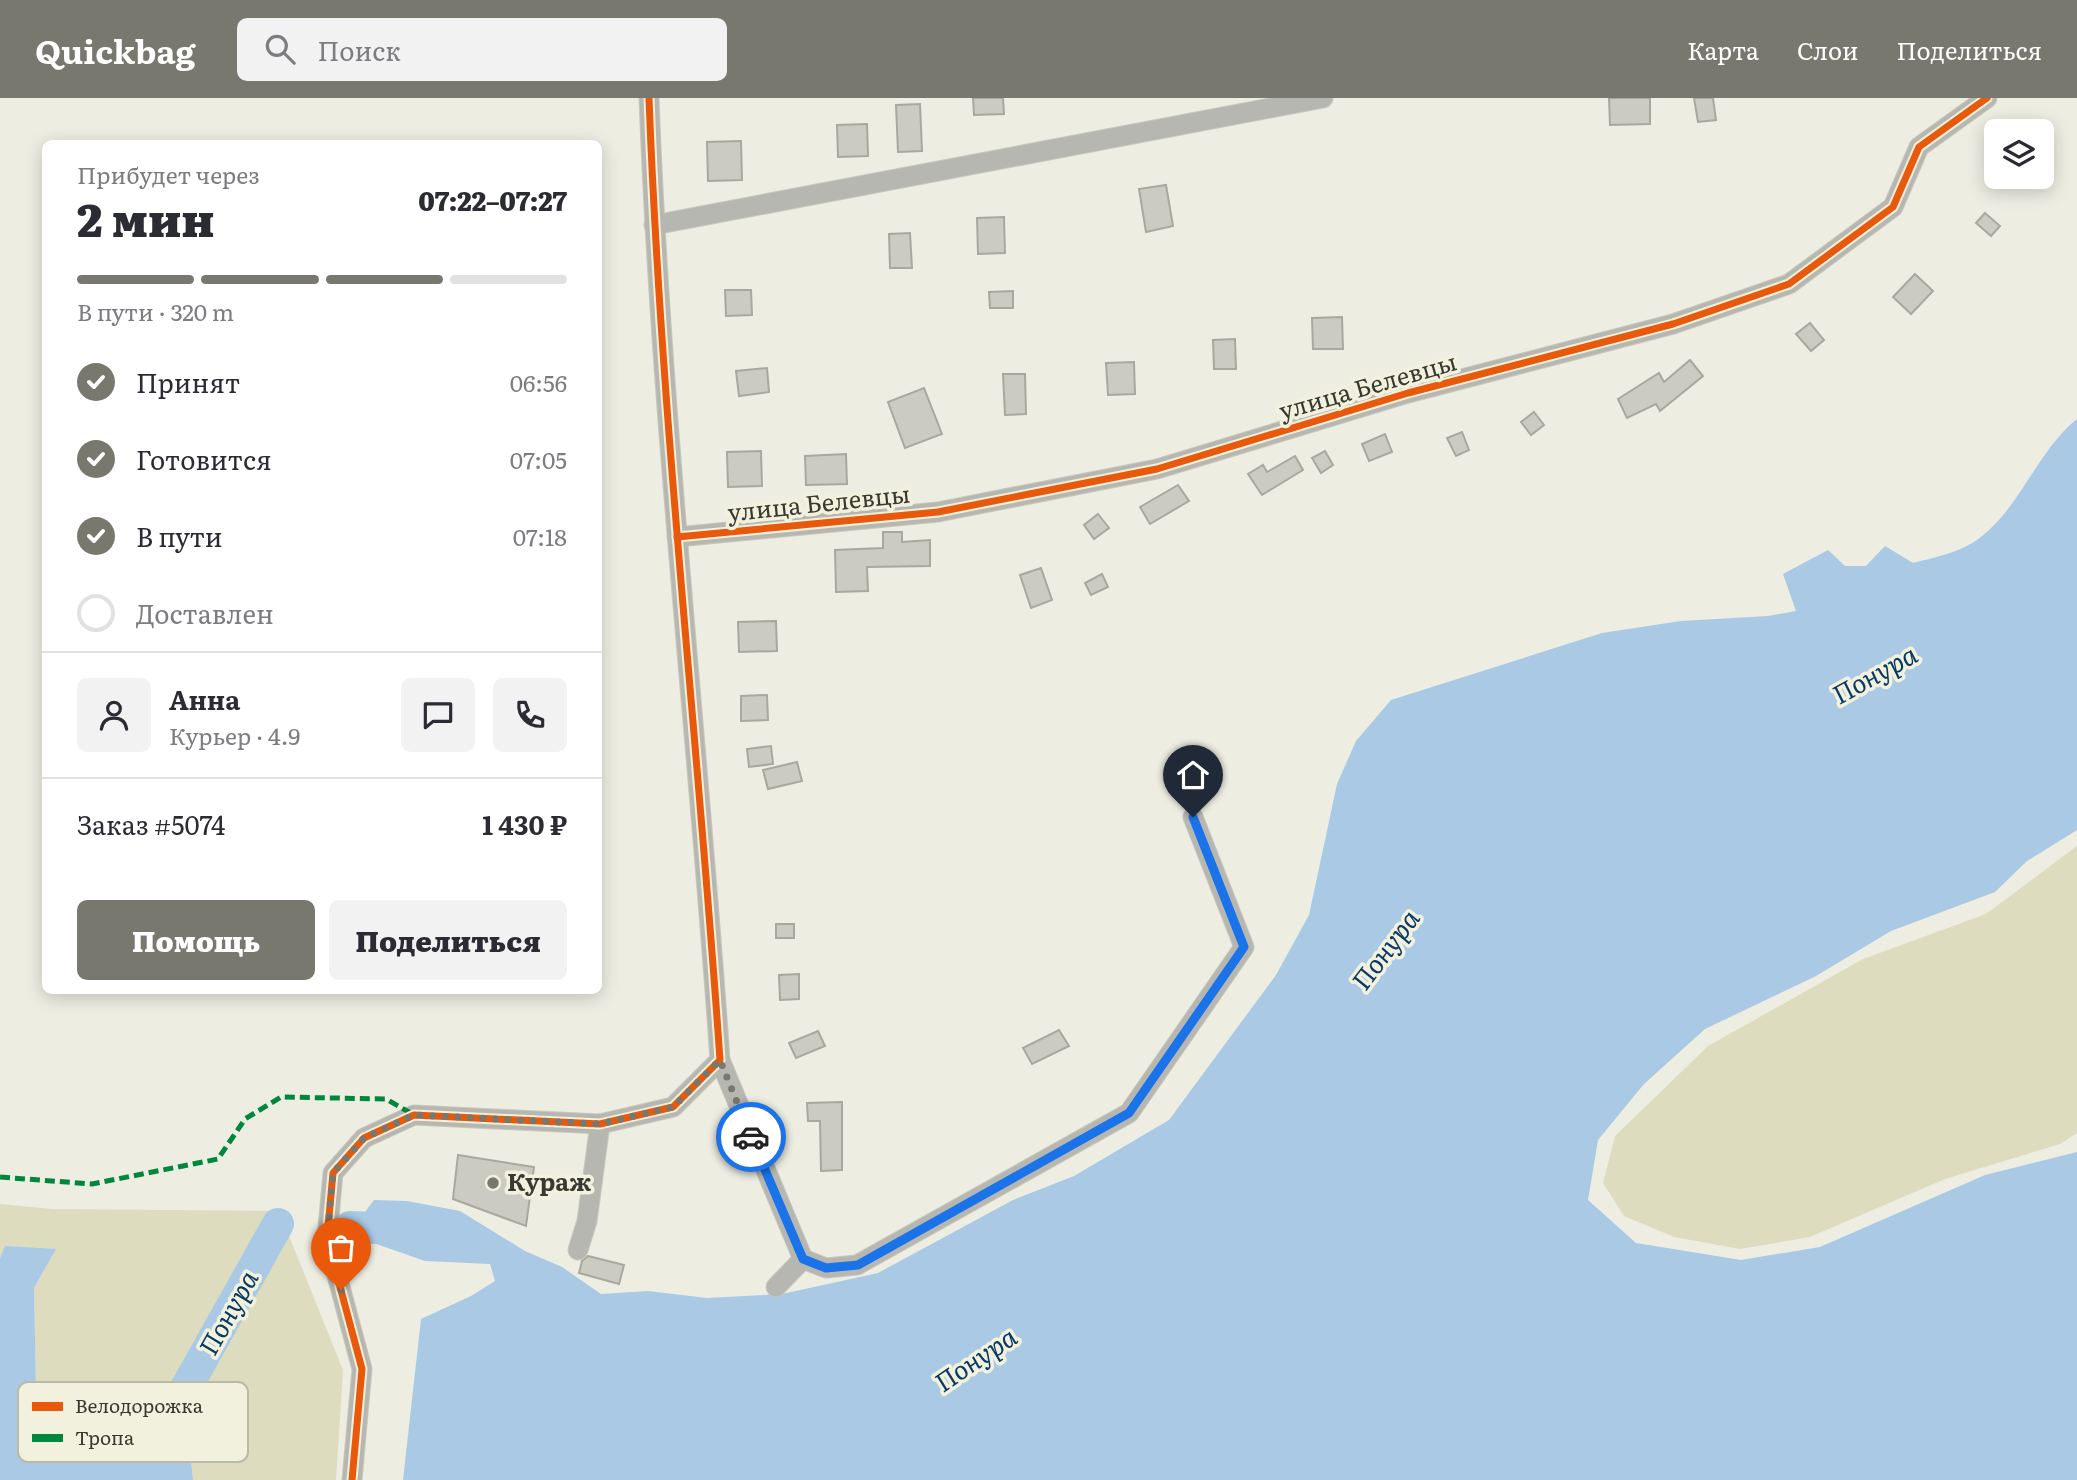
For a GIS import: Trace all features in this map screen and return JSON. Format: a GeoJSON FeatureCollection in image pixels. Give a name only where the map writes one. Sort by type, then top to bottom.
{"type":"FeatureCollection","features":[{"type":"Feature","properties":{"kind":"street"},"geometry":{"type":"LineString","coordinates":[[649,98],[654,225],[677,537],[720,1060],[803,1259],[826,1268],[858,1265],[1129,1113],[1244,947],[1193,817]]}},
{"type":"Feature","properties":{"kind":"street"},"geometry":{"type":"LineString","coordinates":[[654,225],[1322,98]]}},
{"type":"Feature","properties":{"kind":"street","name":"улица Белевцы"},"geometry":{"type":"LineString","coordinates":[[677,537],[938,512],[1157,469],[1408,393],[1673,324],[1789,284],[1893,208],[1919,147],[1987,98]]}},
{"type":"Feature","properties":{"kind":"street"},"geometry":{"type":"LineString","coordinates":[[352,1480],[362,1369],[327,1238],[333,1173],[364,1138],[414,1115],[600,1124],[673,1107],[720,1060]]}},
{"type":"Feature","properties":{"kind":"street"},"geometry":{"type":"LineString","coordinates":[[578,1250],[587,1221],[600,1124]]}},
{"type":"Feature","properties":{"kind":"street"},"geometry":{"type":"LineString","coordinates":[[776,1287],[803,1259]]}},
{"type":"Feature","properties":{"kind":"shaded area"},"geometry":{"type":"Polygon","coordinates":[[[2077,846],[2077,1133],[2060,1144],[1945,1179],[1810,1237],[1740,1249],[1674,1237],[1624,1216],[1603,1183],[1615,1136],[1708,1046],[1863,959],[1986,914],[2077,846]]]}},
{"type":"Feature","properties":{"kind":"shaded area"},"geometry":{"type":"Polygon","coordinates":[[[0,1204],[52,1209],[279,1211],[343,1370],[336,1480],[193,1480],[191,1462],[248,1462],[248,1382],[36,1382],[34,1288],[55,1250],[5,1246],[0,1258],[0,1204]]]}},
{"type":"Feature","properties":{"kind":"water"},"geometry":{"type":"Polygon","coordinates":[[[2077,419],[2077,830],[2027,861],[1995,892],[1891,931],[1816,976],[1705,1029],[1644,1084],[1598,1140],[1588,1200],[1636,1243],[1741,1260],[1820,1247],[1985,1175],[2077,1152],[2077,1480],[403,1480],[421,1319],[471,1296],[495,1281],[490,1264],[425,1261],[362,1239],[362,1216],[374,1200],[407,1201],[460,1211],[525,1251],[562,1267],[601,1294],[648,1291],[707,1298],[782,1294],[878,1273],[1013,1200],[1074,1176],[1169,1120],[1276,975],[1309,915],[1337,784],[1356,741],[1391,700],[1602,633],[1681,621],[1768,616],[1796,611],[1783,574],[1828,550],[1845,566],[1866,566],[1885,546],[1913,563],[1960,549],[1974,542],[2004,514],[2050,448],[2077,419]]]}},
{"type":"Feature","properties":{"kind":"water"},"geometry":{"type":"Polygon","coordinates":[[[5,1246],[56,1249],[34,1288],[36,1382],[18,1382],[18,1462],[191,1462],[193,1480],[0,1480],[0,1258],[5,1246]]]}},
{"type":"Feature","properties":{"kind":"building"},"geometry":{"type":"Polygon","coordinates":[[[973,98],[1003,98],[1004,114],[974,115],[973,98]]]}},
{"type":"Feature","properties":{"kind":"building"},"geometry":{"type":"Polygon","coordinates":[[[1609,98],[1650,98],[1650,124],[1610,125],[1609,98]]]}},
{"type":"Feature","properties":{"kind":"building"},"geometry":{"type":"Polygon","coordinates":[[[1694,98],[1713,98],[1716,120],[1698,122],[1694,98]]]}},
{"type":"Feature","properties":{"kind":"building"},"geometry":{"type":"Polygon","coordinates":[[[920,104],[922,151],[898,152],[896,105],[920,104]]]}},
{"type":"Feature","properties":{"kind":"building"},"geometry":{"type":"Polygon","coordinates":[[[867,124],[868,156],[838,157],[837,125],[867,124]]]}},
{"type":"Feature","properties":{"kind":"building"},"geometry":{"type":"Polygon","coordinates":[[[741,141],[742,180],[708,181],[707,142],[741,141]]]}},
{"type":"Feature","properties":{"kind":"building"},"geometry":{"type":"Polygon","coordinates":[[[1166,185],[1173,226],[1146,232],[1139,189],[1166,185]]]}},
{"type":"Feature","properties":{"kind":"building"},"geometry":{"type":"Polygon","coordinates":[[[1985,213],[2000,226],[1991,236],[1976,223],[1985,213]]]}},
{"type":"Feature","properties":{"kind":"building"},"geometry":{"type":"Polygon","coordinates":[[[1004,217],[1005,253],[978,254],[977,218],[1004,217]]]}},
{"type":"Feature","properties":{"kind":"building"},"geometry":{"type":"Polygon","coordinates":[[[910,233],[912,268],[890,268],[889,234],[910,233]]]}},
{"type":"Feature","properties":{"kind":"building"},"geometry":{"type":"Polygon","coordinates":[[[1915,274],[1933,291],[1911,314],[1893,297],[1915,274]]]}},
{"type":"Feature","properties":{"kind":"building"},"geometry":{"type":"Polygon","coordinates":[[[725,290],[751,290],[752,315],[726,316],[725,290]]]}},
{"type":"Feature","properties":{"kind":"building"},"geometry":{"type":"Polygon","coordinates":[[[1013,291],[1013,308],[990,308],[989,292],[1013,291]]]}},
{"type":"Feature","properties":{"kind":"building"},"geometry":{"type":"Polygon","coordinates":[[[1342,317],[1343,349],[1313,349],[1312,318],[1342,317]]]}},
{"type":"Feature","properties":{"kind":"building"},"geometry":{"type":"Polygon","coordinates":[[[1810,323],[1824,340],[1811,351],[1796,334],[1810,323]]]}},
{"type":"Feature","properties":{"kind":"building"},"geometry":{"type":"Polygon","coordinates":[[[1235,339],[1236,369],[1214,369],[1213,340],[1235,339]]]}},
{"type":"Feature","properties":{"kind":"building"},"geometry":{"type":"Polygon","coordinates":[[[1690,360],[1703,376],[1660,411],[1656,404],[1627,418],[1618,399],[1659,373],[1664,382],[1690,360]]]}},
{"type":"Feature","properties":{"kind":"building"},"geometry":{"type":"Polygon","coordinates":[[[1134,362],[1135,394],[1108,395],[1106,363],[1134,362]]]}},
{"type":"Feature","properties":{"kind":"building"},"geometry":{"type":"Polygon","coordinates":[[[767,368],[769,392],[739,396],[736,371],[767,368]]]}},
{"type":"Feature","properties":{"kind":"building"},"geometry":{"type":"Polygon","coordinates":[[[1003,374],[1025,374],[1026,414],[1005,415],[1003,374]]]}},
{"type":"Feature","properties":{"kind":"building"},"geometry":{"type":"Polygon","coordinates":[[[924,388],[942,434],[905,448],[888,402],[924,388]]]}},
{"type":"Feature","properties":{"kind":"building"},"geometry":{"type":"Polygon","coordinates":[[[1534,412],[1544,425],[1531,435],[1521,422],[1534,412]]]}},
{"type":"Feature","properties":{"kind":"building"},"geometry":{"type":"Polygon","coordinates":[[[1462,432],[1469,450],[1456,456],[1447,438],[1462,432]]]}},
{"type":"Feature","properties":{"kind":"building"},"geometry":{"type":"Polygon","coordinates":[[[1385,434],[1392,452],[1369,461],[1362,444],[1385,434]]]}},
{"type":"Feature","properties":{"kind":"building"},"geometry":{"type":"Polygon","coordinates":[[[761,451],[762,486],[728,487],[727,452],[761,451]]]}},
{"type":"Feature","properties":{"kind":"building"},"geometry":{"type":"Polygon","coordinates":[[[1325,451],[1333,465],[1321,473],[1312,458],[1325,451]]]}},
{"type":"Feature","properties":{"kind":"building"},"geometry":{"type":"Polygon","coordinates":[[[846,454],[847,484],[806,485],[805,456],[846,454]]]}},
{"type":"Feature","properties":{"kind":"building"},"geometry":{"type":"Polygon","coordinates":[[[1295,456],[1303,470],[1262,495],[1248,474],[1263,465],[1267,472],[1295,456]]]}},
{"type":"Feature","properties":{"kind":"building"},"geometry":{"type":"Polygon","coordinates":[[[1178,485],[1189,501],[1150,524],[1140,507],[1178,485]]]}},
{"type":"Feature","properties":{"kind":"building"},"geometry":{"type":"Polygon","coordinates":[[[1098,514],[1109,528],[1094,539],[1084,525],[1098,514]]]}},
{"type":"Feature","properties":{"kind":"building"},"geometry":{"type":"Polygon","coordinates":[[[883,532],[902,532],[902,542],[930,540],[930,566],[867,567],[868,591],[836,592],[835,550],[883,548],[883,532]]]}},
{"type":"Feature","properties":{"kind":"building"},"geometry":{"type":"Polygon","coordinates":[[[1041,568],[1052,600],[1031,608],[1020,575],[1041,568]]]}},
{"type":"Feature","properties":{"kind":"building"},"geometry":{"type":"Polygon","coordinates":[[[1102,574],[1108,587],[1091,595],[1085,583],[1102,574]]]}},
{"type":"Feature","properties":{"kind":"building"},"geometry":{"type":"Polygon","coordinates":[[[776,621],[777,651],[739,652],[738,622],[776,621]]]}},
{"type":"Feature","properties":{"kind":"building"},"geometry":{"type":"Polygon","coordinates":[[[767,695],[768,720],[741,721],[741,696],[767,695]]]}},
{"type":"Feature","properties":{"kind":"building"},"geometry":{"type":"Polygon","coordinates":[[[771,746],[773,764],[749,767],[747,749],[771,746]]]}},
{"type":"Feature","properties":{"kind":"building"},"geometry":{"type":"Polygon","coordinates":[[[797,762],[802,781],[768,789],[763,770],[797,762]]]}},
{"type":"Feature","properties":{"kind":"building"},"geometry":{"type":"Polygon","coordinates":[[[776,924],[794,924],[794,938],[776,938],[776,924]]]}},
{"type":"Feature","properties":{"kind":"building"},"geometry":{"type":"Polygon","coordinates":[[[799,974],[799,999],[780,1000],[779,975],[799,974]]]}},
{"type":"Feature","properties":{"kind":"building"},"geometry":{"type":"Polygon","coordinates":[[[1059,1030],[1069,1046],[1032,1064],[1023,1048],[1059,1030]]]}},
{"type":"Feature","properties":{"kind":"building"},"geometry":{"type":"Polygon","coordinates":[[[818,1031],[825,1046],[796,1058],[789,1043],[818,1031]]]}},
{"type":"Feature","properties":{"kind":"building"},"geometry":{"type":"Polygon","coordinates":[[[842,1102],[842,1170],[821,1171],[820,1121],[808,1121],[807,1103],[842,1102]]]}},
{"type":"Feature","properties":{"kind":"building","name":"Кураж"},"geometry":{"type":"Polygon","coordinates":[[[458,1155],[534,1167],[526,1226],[453,1199],[458,1155]]]}},
{"type":"Feature","properties":{"kind":"building"},"geometry":{"type":"Polygon","coordinates":[[[588,1256],[624,1265],[619,1284],[579,1273],[582,1261],[588,1256]]]}},
{"type":"Feature","properties":{"kind":"waterway","name":"Понура"},"geometry":{"type":"LineString","coordinates":[[189,1382],[278,1224]]}},
{"type":"Feature","properties":{"kind":"waterway","name":"Понура"},"geometry":{"type":"LineString","coordinates":[[350,1227],[406,1229]]}},
{"type":"Feature","properties":{"kind":"marked path"},"geometry":{"type":"LineString","coordinates":[[0,1177],[92,1184],[218,1159],[245,1119],[281,1097],[386,1099],[414,1115]]}},
{"type":"Feature","properties":{"kind":"cycle path"},"geometry":{"type":"LineString","coordinates":[[352,1480],[362,1369],[327,1238],[333,1173],[364,1138],[414,1115],[600,1124],[673,1107],[720,1060],[662,339],[649,98]]}},
{"type":"Feature","properties":{"kind":"cycle path"},"geometry":{"type":"LineString","coordinates":[[677,537],[938,512],[1157,469],[1408,393],[1673,324],[1789,284],[1893,207],[1919,147],[1987,98]]}},
{"type":"Feature","properties":{"kind":"way so far"},"geometry":{"type":"LineString","coordinates":[[341,1290],[327,1238],[333,1173],[364,1138],[414,1115],[600,1124],[673,1107],[720,1060],[751,1137]]}},
{"type":"Feature","properties":{"kind":"place","name":"Кураж"},"geometry":{"type":"Point","coordinates":[493,1183]}},
{"type":"Feature","properties":{"kind":"route"},"geometry":{"type":"LineString","coordinates":[[751,1137],[803,1259],[826,1268],[858,1265],[1129,1113],[1244,947],[1193,817]]}}]}
